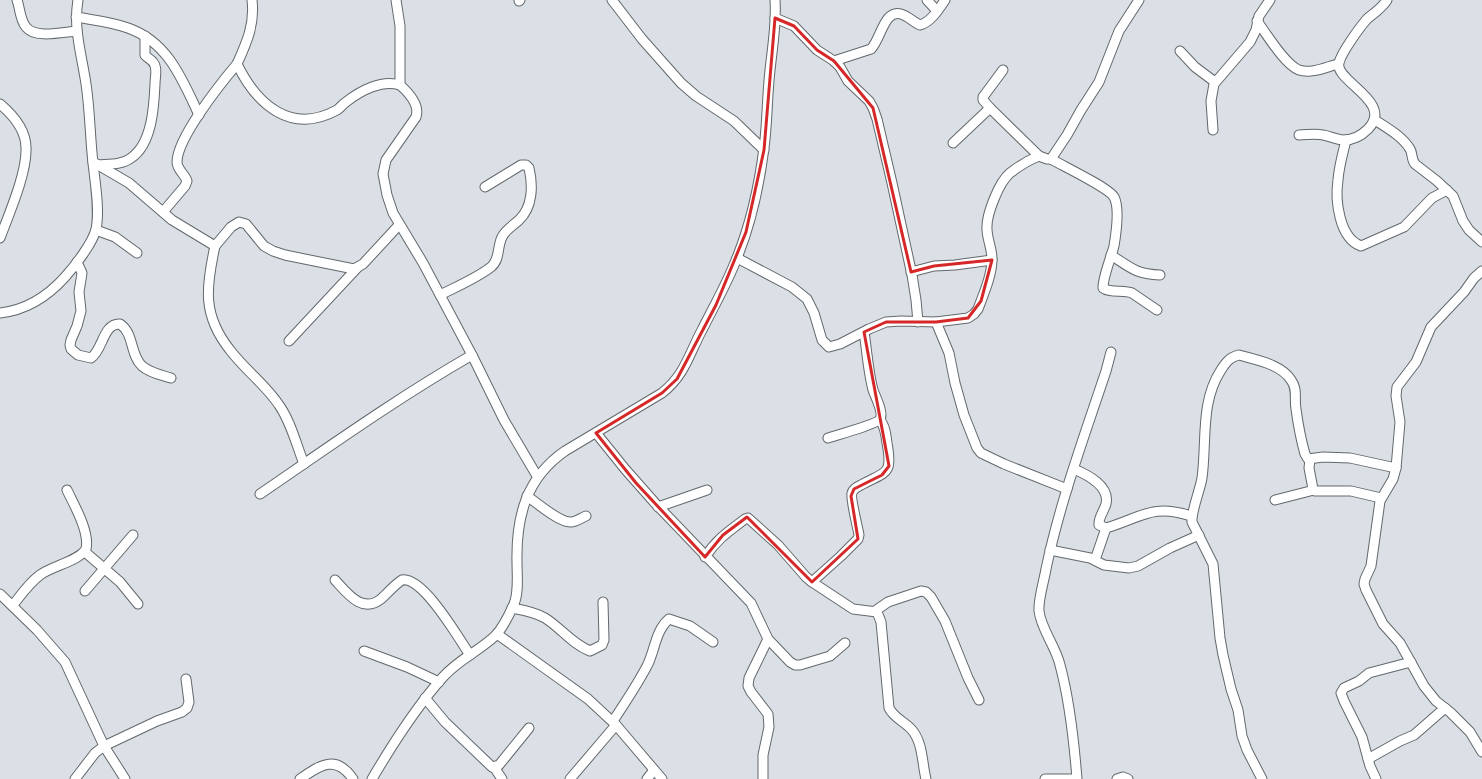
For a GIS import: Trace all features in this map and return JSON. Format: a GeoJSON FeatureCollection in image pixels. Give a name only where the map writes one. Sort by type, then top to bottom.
{"type":"FeatureCollection","features":[{"type":"Feature","properties":{"kind":"street"},"geometry":{"type":"LineString","coordinates":[[18,0],[23,22],[26,28],[32,32],[40,34],[77,31]]}},
{"type":"Feature","properties":{"kind":"street"},"geometry":{"type":"LineString","coordinates":[[0,313],[27,307],[42,299],[53,290],[77,262],[96,230],[95,164],[86,85],[77,31],[76,17],[78,0]]}},
{"type":"Feature","properties":{"kind":"street"},"geometry":{"type":"LineString","coordinates":[[163,212],[185,186],[187,181],[179,169],[177,161],[181,146],[220,85],[237,64],[248,40],[253,17],[252,0]]}},
{"type":"Feature","properties":{"kind":"street"},"geometry":{"type":"LineString","coordinates":[[396,0],[400,26],[400,85],[415,103],[417,113],[416,117],[386,160],[383,174],[387,195],[399,225],[423,264],[472,355],[504,420],[537,476]]}},
{"type":"Feature","properties":{"kind":"street"},"geometry":{"type":"LineString","coordinates":[[612,0],[642,39],[681,83],[696,96],[734,121],[764,150]]}},
{"type":"Feature","properties":{"kind":"street"},"geometry":{"type":"LineString","coordinates":[[372,779],[414,714],[439,682],[458,663],[497,634],[512,608],[516,591],[517,543],[519,526],[527,496],[537,476],[554,458],[662,393],[673,385],[683,370],[716,305],[737,258],[752,213],[764,150],[775,18],[775,0]]}},
{"type":"Feature","properties":{"kind":"street"},"geometry":{"type":"LineString","coordinates":[[927,0],[937,11]]}},
{"type":"Feature","properties":{"kind":"street"},"geometry":{"type":"LineString","coordinates":[[834,60],[871,49],[888,17],[893,14],[900,14],[920,26],[930,19],[945,0]]}},
{"type":"Feature","properties":{"kind":"street"},"geometry":{"type":"LineString","coordinates":[[1051,158],[1099,82],[1119,31],[1139,0]]}},
{"type":"Feature","properties":{"kind":"street"},"geometry":{"type":"LineString","coordinates":[[1213,130],[1212,89],[1215,82],[1250,42],[1256,30],[1257,20],[1270,0]]}},
{"type":"Feature","properties":{"kind":"street"},"geometry":{"type":"LineString","coordinates":[[1299,135],[1317,134],[1339,140],[1346,140],[1356,138],[1375,120],[1374,111],[1371,104],[1342,73],[1338,64],[1366,20],[1387,0]]}},
{"type":"Feature","properties":{"kind":"street"},"geometry":{"type":"LineString","coordinates":[[76,17],[127,28],[152,40],[170,60],[178,72],[199,116]]}},
{"type":"Feature","properties":{"kind":"street"},"geometry":{"type":"LineString","coordinates":[[775,18],[794,26],[817,50],[834,60],[840,66],[848,81],[869,101],[873,108],[891,176],[911,272],[918,322]]}},
{"type":"Feature","properties":{"kind":"street"},"geometry":{"type":"LineString","coordinates":[[1257,20],[1279,52],[1298,70],[1318,70],[1338,64]]}},
{"type":"Feature","properties":{"kind":"street"},"geometry":{"type":"LineString","coordinates":[[95,164],[120,163],[129,160],[135,156],[148,133],[154,104],[156,69],[154,62],[145,55],[145,36]]}},
{"type":"Feature","properties":{"kind":"street"},"geometry":{"type":"LineString","coordinates":[[1180,51],[1195,67],[1215,82]]}},
{"type":"Feature","properties":{"kind":"street"},"geometry":{"type":"LineString","coordinates":[[237,64],[243,76],[264,101],[282,115],[306,120],[320,117],[338,109],[347,101],[365,90],[389,83],[400,85]]}},
{"type":"Feature","properties":{"kind":"street"},"geometry":{"type":"LineString","coordinates":[[1003,70],[983,97],[983,100],[1039,156],[1047,159],[1051,158],[1106,190],[1115,198],[1117,227],[1103,285],[1105,290],[1132,293],[1157,310]]}},
{"type":"Feature","properties":{"kind":"street"},"geometry":{"type":"LineString","coordinates":[[0,104],[18,123],[26,148],[17,192],[0,238]]}},
{"type":"Feature","properties":{"kind":"street"},"geometry":{"type":"LineString","coordinates":[[953,143],[990,108]]}},
{"type":"Feature","properties":{"kind":"street"},"geometry":{"type":"LineString","coordinates":[[1375,120],[1403,140],[1412,152],[1412,158],[1415,164],[1447,190],[1457,203],[1469,230],[1482,242]]}},
{"type":"Feature","properties":{"kind":"street"},"geometry":{"type":"LineString","coordinates":[[1346,140],[1337,181],[1338,204],[1344,231],[1356,244],[1361,246],[1400,229],[1409,223],[1432,198],[1447,190]]}},
{"type":"Feature","properties":{"kind":"street"},"geometry":{"type":"LineString","coordinates":[[737,258],[792,287],[807,299],[814,313],[822,340],[829,347],[840,344],[886,322],[936,322],[968,318],[978,309],[988,280],[992,260],[987,229],[988,219],[1000,188],[1010,173],[1039,156]]}},
{"type":"Feature","properties":{"kind":"street"},"geometry":{"type":"LineString","coordinates":[[95,164],[129,183],[178,223],[215,246]]}},
{"type":"Feature","properties":{"kind":"street"},"geometry":{"type":"LineString","coordinates":[[440,295],[478,275],[496,262],[501,238],[505,232],[520,219],[530,204],[531,196],[529,168],[526,165],[521,165],[485,187]]}},
{"type":"Feature","properties":{"kind":"street"},"geometry":{"type":"LineString","coordinates":[[304,464],[286,417],[279,404],[230,350],[216,329],[210,312],[208,293],[215,246],[231,227],[238,222],[246,224],[264,246],[273,251],[285,255],[348,268],[358,267]]}},
{"type":"Feature","properties":{"kind":"street"},"geometry":{"type":"LineString","coordinates":[[289,341],[358,267],[364,264],[399,225]]}},
{"type":"Feature","properties":{"kind":"street"},"geometry":{"type":"LineString","coordinates":[[96,230],[115,237],[137,253]]}},
{"type":"Feature","properties":{"kind":"street"},"geometry":{"type":"LineString","coordinates":[[1111,255],[1136,271],[1144,274],[1160,275]]}},
{"type":"Feature","properties":{"kind":"street"},"geometry":{"type":"LineString","coordinates":[[911,272],[934,266],[992,260]]}},
{"type":"Feature","properties":{"kind":"street"},"geometry":{"type":"LineString","coordinates":[[77,262],[82,273],[79,292],[81,311],[71,340],[71,349],[78,355],[91,358],[96,354],[110,327],[120,324],[126,330],[133,350],[141,365],[157,374],[172,378]]}},
{"type":"Feature","properties":{"kind":"street"},"geometry":{"type":"LineString","coordinates":[[1482,271],[1474,278],[1464,292],[1431,327],[1416,362],[1397,387],[1396,396],[1400,422],[1396,468],[1391,483],[1381,498],[1371,566],[1364,584],[1383,624],[1400,643],[1424,686],[1436,701],[1470,732],[1482,752]]}},
{"type":"Feature","properties":{"kind":"street"},"geometry":{"type":"LineString","coordinates":[[936,322],[949,353],[955,383],[964,415],[977,448],[981,453],[1004,464],[1067,489]]}},
{"type":"Feature","properties":{"kind":"street"},"geometry":{"type":"LineString","coordinates":[[812,582],[858,539],[859,535],[851,496],[854,489],[867,481],[882,475],[889,466],[890,457],[884,427],[880,420],[881,412],[873,390],[864,332]]}},
{"type":"Feature","properties":{"kind":"street"},"geometry":{"type":"LineString","coordinates":[[1045,779],[1077,779],[1073,737],[1060,664],[1054,646],[1042,622],[1039,609],[1057,518],[1111,352]]}},
{"type":"Feature","properties":{"kind":"street"},"geometry":{"type":"LineString","coordinates":[[260,494],[432,378],[472,355]]}},
{"type":"Feature","properties":{"kind":"street"},"geometry":{"type":"LineString","coordinates":[[1262,779],[1247,750],[1242,736],[1238,710],[1231,688],[1220,638],[1214,564],[1192,522],[1191,516],[1202,479],[1206,412],[1210,394],[1217,376],[1226,361],[1233,356],[1239,355],[1282,371],[1291,380],[1296,391],[1295,407],[1306,457],[1310,459],[1323,457],[1350,458],[1396,468]]}},
{"type":"Feature","properties":{"kind":"street"},"geometry":{"type":"LineString","coordinates":[[828,438],[880,420]]}},
{"type":"Feature","properties":{"kind":"street"},"geometry":{"type":"LineString","coordinates":[[596,432],[625,470],[705,557],[751,603],[768,639],[784,657],[795,665],[806,664],[830,656],[845,642]]}},
{"type":"Feature","properties":{"kind":"street"},"geometry":{"type":"LineString","coordinates":[[1310,459],[1309,468],[1314,490]]}},
{"type":"Feature","properties":{"kind":"street"},"geometry":{"type":"LineString","coordinates":[[1074,468],[1101,486],[1106,495],[1106,503],[1098,521],[1099,525],[1106,528],[1156,511],[1179,512],[1191,516]]}},
{"type":"Feature","properties":{"kind":"street"},"geometry":{"type":"LineString","coordinates":[[13,605],[39,575],[85,552],[87,546],[84,531],[67,490]]}},
{"type":"Feature","properties":{"kind":"street"},"geometry":{"type":"LineString","coordinates":[[658,506],[707,490]]}},
{"type":"Feature","properties":{"kind":"street"},"geometry":{"type":"LineString","coordinates":[[1275,500],[1314,490],[1316,492],[1351,490],[1381,498]]}},
{"type":"Feature","properties":{"kind":"street"},"geometry":{"type":"LineString","coordinates":[[527,496],[560,520],[572,522],[586,516]]}},
{"type":"Feature","properties":{"kind":"street"},"geometry":{"type":"LineString","coordinates":[[705,557],[723,535],[748,518],[778,545],[806,577],[853,609],[875,611],[888,602],[921,591],[926,592],[931,597],[945,621],[968,678],[980,700]]}},
{"type":"Feature","properties":{"kind":"street"},"geometry":{"type":"LineString","coordinates":[[1095,560],[1106,528]]}},
{"type":"Feature","properties":{"kind":"street"},"geometry":{"type":"LineString","coordinates":[[85,591],[133,535]]}},
{"type":"Feature","properties":{"kind":"street"},"geometry":{"type":"LineString","coordinates":[[1050,550],[1095,560],[1104,565],[1134,568],[1170,548],[1199,535]]}},
{"type":"Feature","properties":{"kind":"street"},"geometry":{"type":"LineString","coordinates":[[85,552],[124,585],[138,604]]}},
{"type":"Feature","properties":{"kind":"street"},"geometry":{"type":"LineString","coordinates":[[335,580],[352,598],[367,604],[381,599],[402,580],[409,581],[435,604],[470,655]]}},
{"type":"Feature","properties":{"kind":"street"},"geometry":{"type":"LineString","coordinates":[[0,594],[13,605],[65,662],[104,746],[125,779]]}},
{"type":"Feature","properties":{"kind":"street"},"geometry":{"type":"LineString","coordinates":[[512,608],[530,612],[544,618],[578,645],[590,651],[596,650],[602,645],[604,640],[603,602]]}},
{"type":"Feature","properties":{"kind":"street"},"geometry":{"type":"LineString","coordinates":[[875,611],[879,615],[881,622],[889,708],[896,717],[911,729],[916,736],[926,779]]}},
{"type":"Feature","properties":{"kind":"street"},"geometry":{"type":"LineString","coordinates":[[570,779],[614,723],[648,664],[657,637],[665,622],[669,619],[690,626],[713,642]]}},
{"type":"Feature","properties":{"kind":"street"},"geometry":{"type":"LineString","coordinates":[[497,634],[580,692],[614,723],[662,779]]}},
{"type":"Feature","properties":{"kind":"street"},"geometry":{"type":"LineString","coordinates":[[763,779],[763,755],[769,727],[768,714],[748,686],[752,672],[768,639]]}},
{"type":"Feature","properties":{"kind":"street"},"geometry":{"type":"LineString","coordinates":[[364,651],[406,667],[439,682]]}},
{"type":"Feature","properties":{"kind":"street"},"geometry":{"type":"LineString","coordinates":[[1376,779],[1368,759],[1362,737],[1341,695],[1342,690],[1370,673],[1411,662]]}},
{"type":"Feature","properties":{"kind":"street"},"geometry":{"type":"LineString","coordinates":[[75,779],[95,753],[104,746],[146,726],[182,712],[189,702],[186,679]]}},
{"type":"Feature","properties":{"kind":"street"},"geometry":{"type":"LineString","coordinates":[[424,701],[460,735],[489,766],[494,767],[502,779]]}},
{"type":"Feature","properties":{"kind":"street"},"geometry":{"type":"LineString","coordinates":[[1368,759],[1400,740],[1414,735],[1445,708]]}},
{"type":"Feature","properties":{"kind":"street"},"geometry":{"type":"LineString","coordinates":[[494,767],[499,765],[528,728]]}},
{"type":"Feature","properties":{"kind":"street"},"geometry":{"type":"LineString","coordinates":[[300,779],[325,765],[332,764],[344,768],[353,779]]}},
{"type":"Feature","properties":{"kind":"street"},"geometry":{"type":"LineString","coordinates":[[647,779],[654,770]]}},
{"type":"Feature","properties":{"kind":"street"},"geometry":{"type":"LineString","coordinates":[[1117,779],[1122,777],[1128,779]]}},
{"type":"Feature","properties":{"kind":"highlighted area"},"geometry":{"type":"Polygon","coordinates":[[[775,18],[794,26],[817,50],[834,61],[873,108],[911,272],[934,266],[992,260],[981,301],[968,318],[936,322],[886,322],[864,332],[889,466],[882,475],[854,489],[851,496],[858,539],[812,582],[747,517],[723,535],[705,557],[636,483],[596,433],[662,393],[677,379],[716,305],[746,232],[764,150],[775,18]]]}}]}
